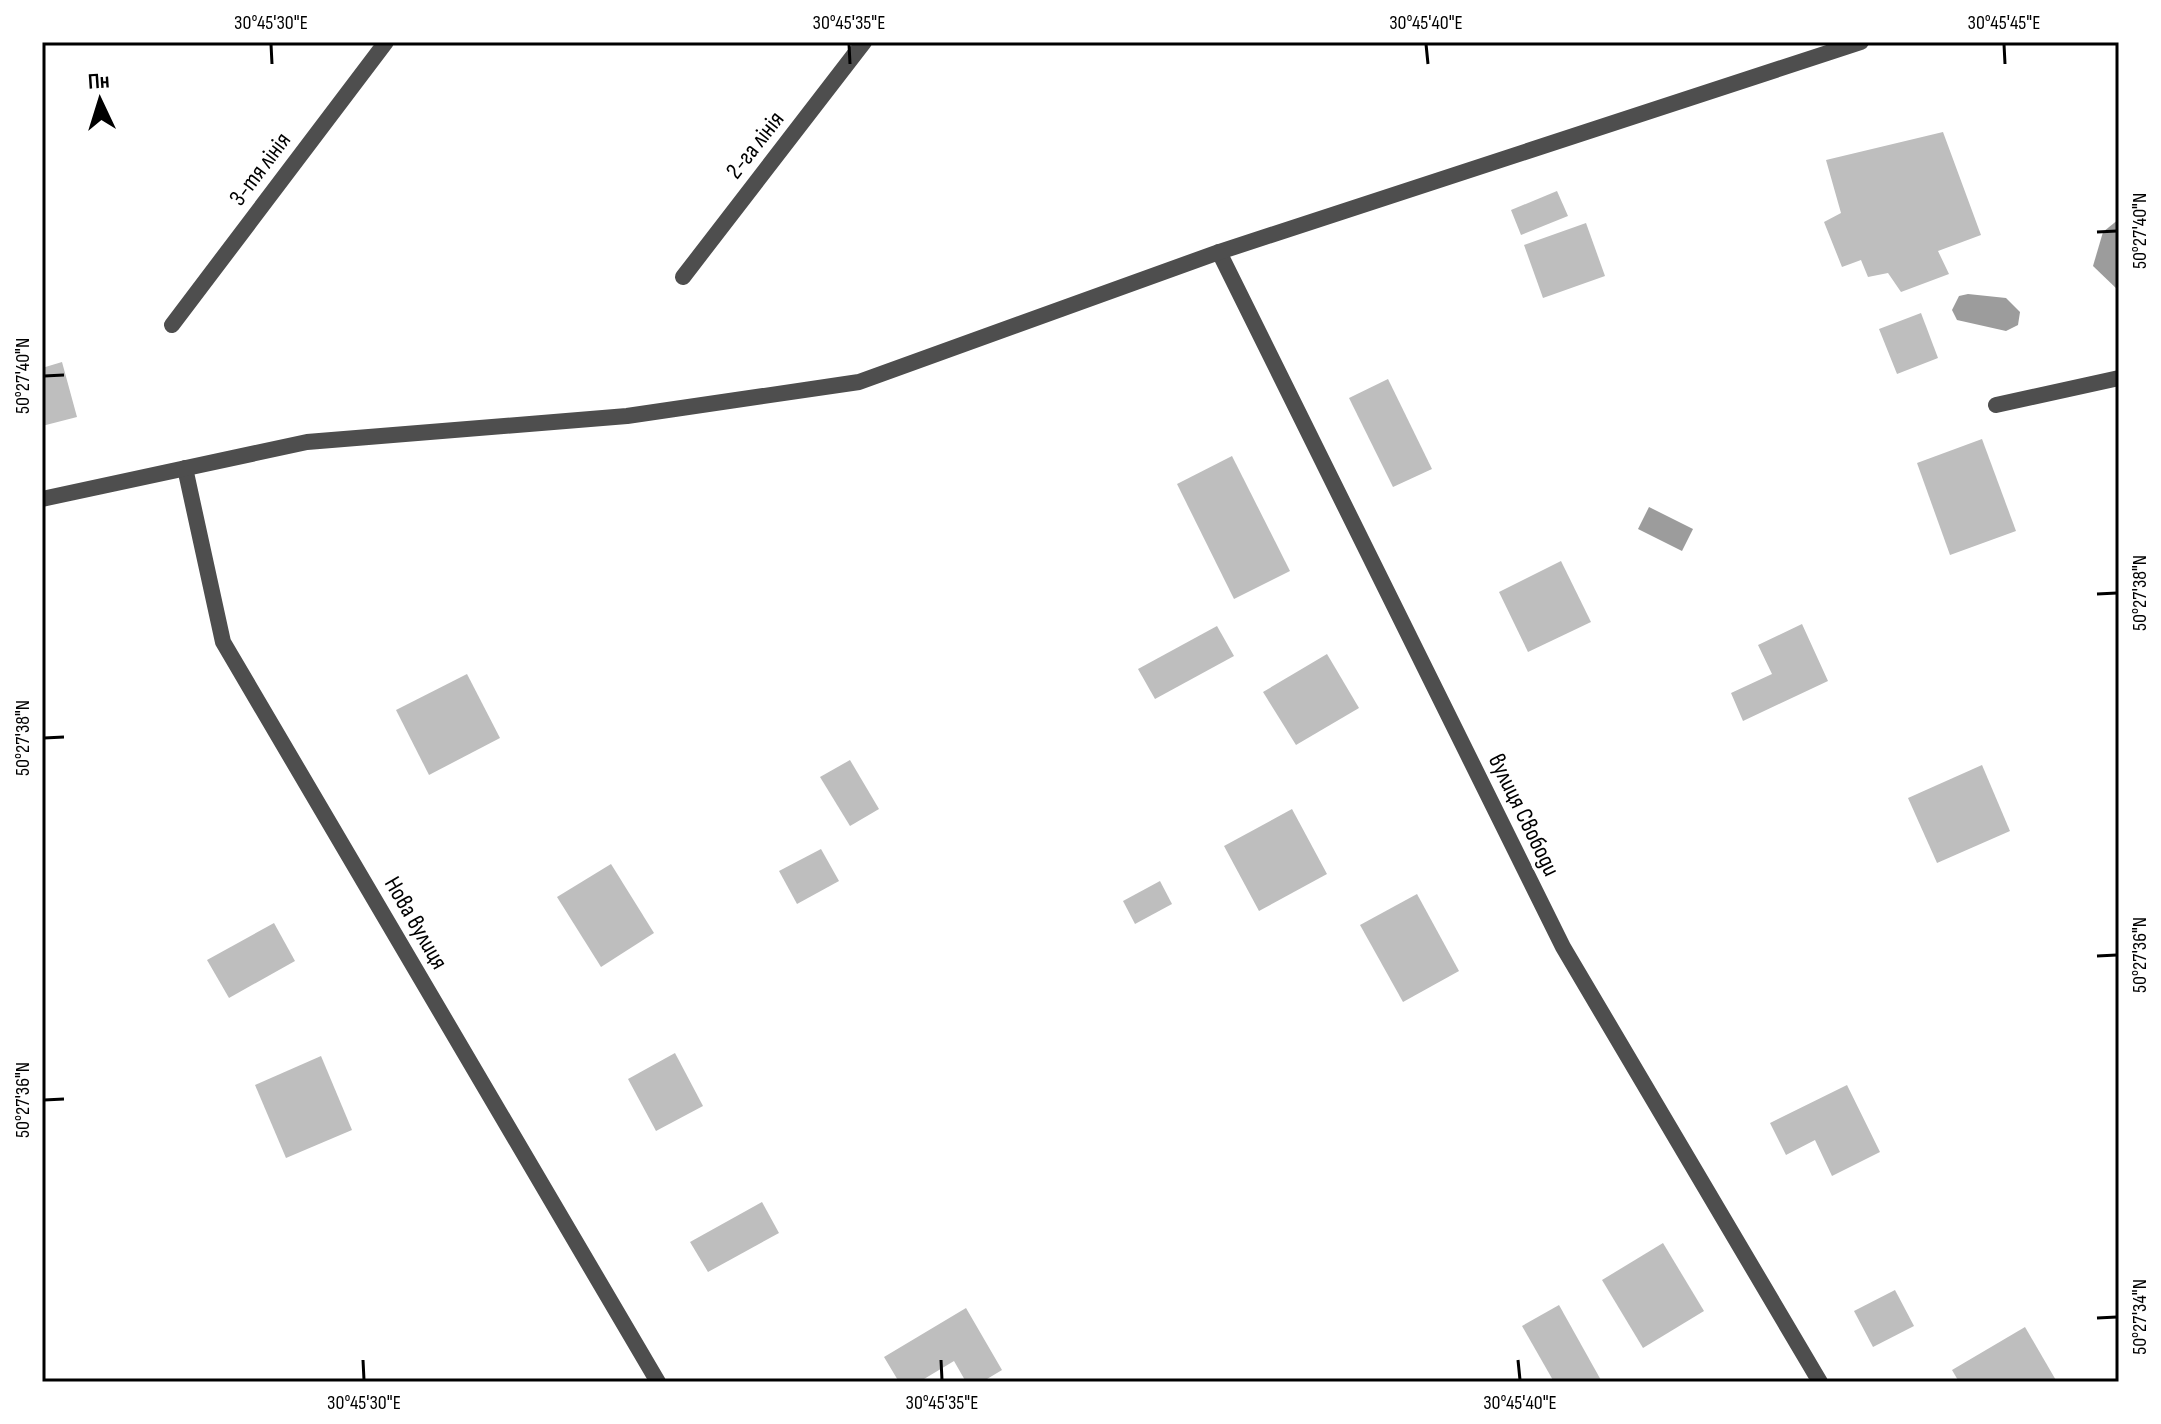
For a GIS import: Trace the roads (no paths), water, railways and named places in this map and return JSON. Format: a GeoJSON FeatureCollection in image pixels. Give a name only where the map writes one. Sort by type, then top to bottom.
{"type":"FeatureCollection","features":[{"type":"Feature","properties":{"kind":"street","name":"3-тя лінія"},"geometry":{"type":"LineString","coordinates":[[172,325],[386,42]]}},
{"type":"Feature","properties":{"kind":"street","name":"2-га лінія"},"geometry":{"type":"LineString","coordinates":[[683,277],[864,42]]}},
{"type":"Feature","properties":{"kind":"street"},"geometry":{"type":"LineString","coordinates":[[42,499],[307,442],[627,416],[859,382],[1219,252],[1860,42]]}},
{"type":"Feature","properties":{"kind":"street","name":"вулиця Свободи"},"geometry":{"type":"LineString","coordinates":[[1219,252],[1563,947],[1820,1382]]}},
{"type":"Feature","properties":{"kind":"street"},"geometry":{"type":"LineString","coordinates":[[1996,405],[2119,378]]}},
{"type":"Feature","properties":{"kind":"street","name":"Нова вулиця"},"geometry":{"type":"LineString","coordinates":[[185,468],[223,642],[658,1382]]}}]}
